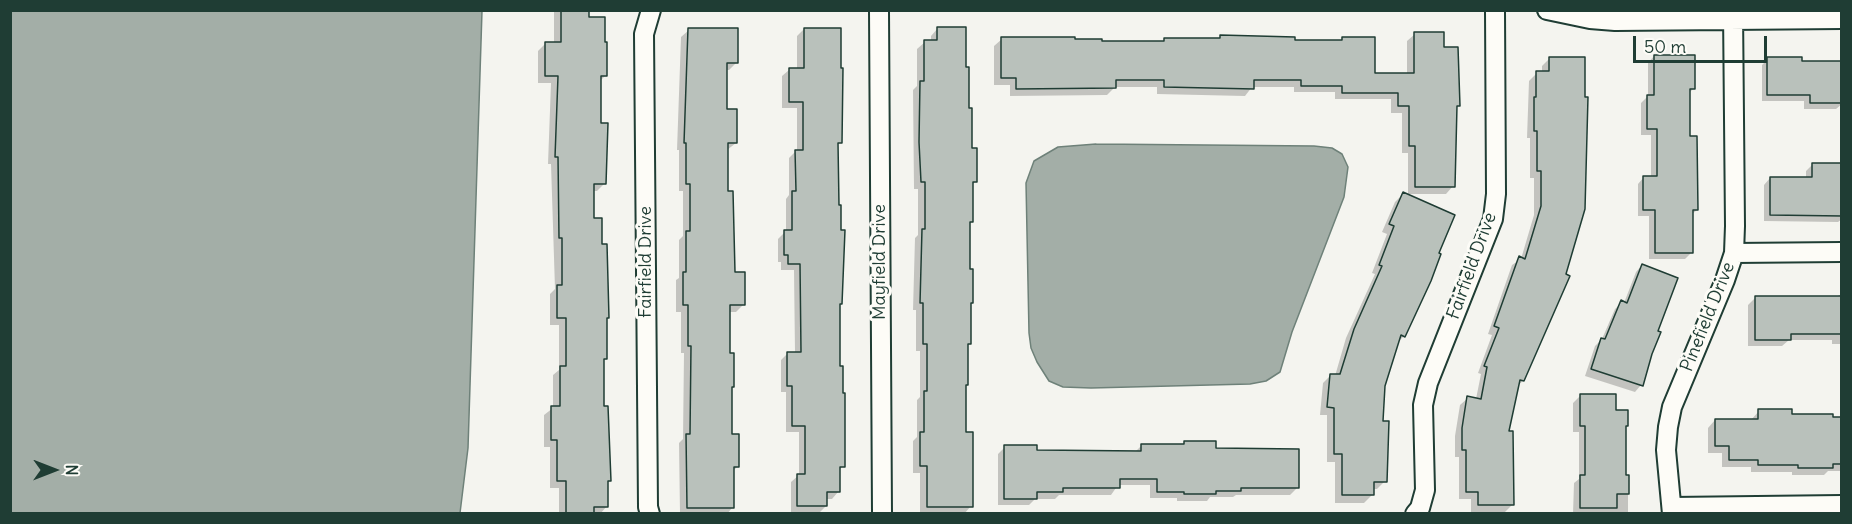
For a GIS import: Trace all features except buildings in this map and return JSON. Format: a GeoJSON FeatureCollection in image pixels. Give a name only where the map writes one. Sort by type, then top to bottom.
{"type":"FeatureCollection","features":[{"type":"Feature","properties":{"kind":"street","name":"Fairfield Drive"},"geometry":{"type":"LineString","coordinates":[[650,513],[648,507],[644,34],[651,10]]}},
{"type":"Feature","properties":{"kind":"street","name":"Mayfield Drive"},"geometry":{"type":"LineString","coordinates":[[879,10],[882,513]]}},
{"type":"Feature","properties":{"kind":"street","name":"Fairfield Drive"},"geometry":{"type":"LineString","coordinates":[[1415,513],[1420,508],[1425,490],[1423,405],[1428,383],[1492,219],[1496,194],[1495,10]]}},
{"type":"Feature","properties":{"kind":"street"},"geometry":{"type":"LineString","coordinates":[[1547,10],[1590,19],[1615,21],[1733,15],[1842,19]]}},
{"type":"Feature","properties":{"kind":"street","name":"Pinefield Drive"},"geometry":{"type":"LineString","coordinates":[[1672,510],[1666,450],[1672,407],[1734,253],[1733,15]]}},
{"type":"Feature","properties":{"kind":"street"},"geometry":{"type":"LineString","coordinates":[[1734,253],[1842,252]]}},
{"type":"Feature","properties":{"kind":"street"},"geometry":{"type":"LineString","coordinates":[[1672,510],[1842,505]]}},
{"type":"Feature","properties":{"kind":"shaded area"},"geometry":{"type":"Polygon","coordinates":[[[10,11],[482,11],[468,448],[460,513],[11,513],[10,11]]]}},
{"type":"Feature","properties":{"kind":"shaded area"},"geometry":{"type":"Polygon","coordinates":[[[1096,144],[1314,146],[1332,148],[1342,154],[1348,167],[1344,197],[1292,332],[1280,372],[1266,381],[1250,384],[1091,388],[1063,387],[1049,381],[1031,348],[1029,333],[1026,183],[1034,161],[1058,147],[1096,144]]]}}]}
